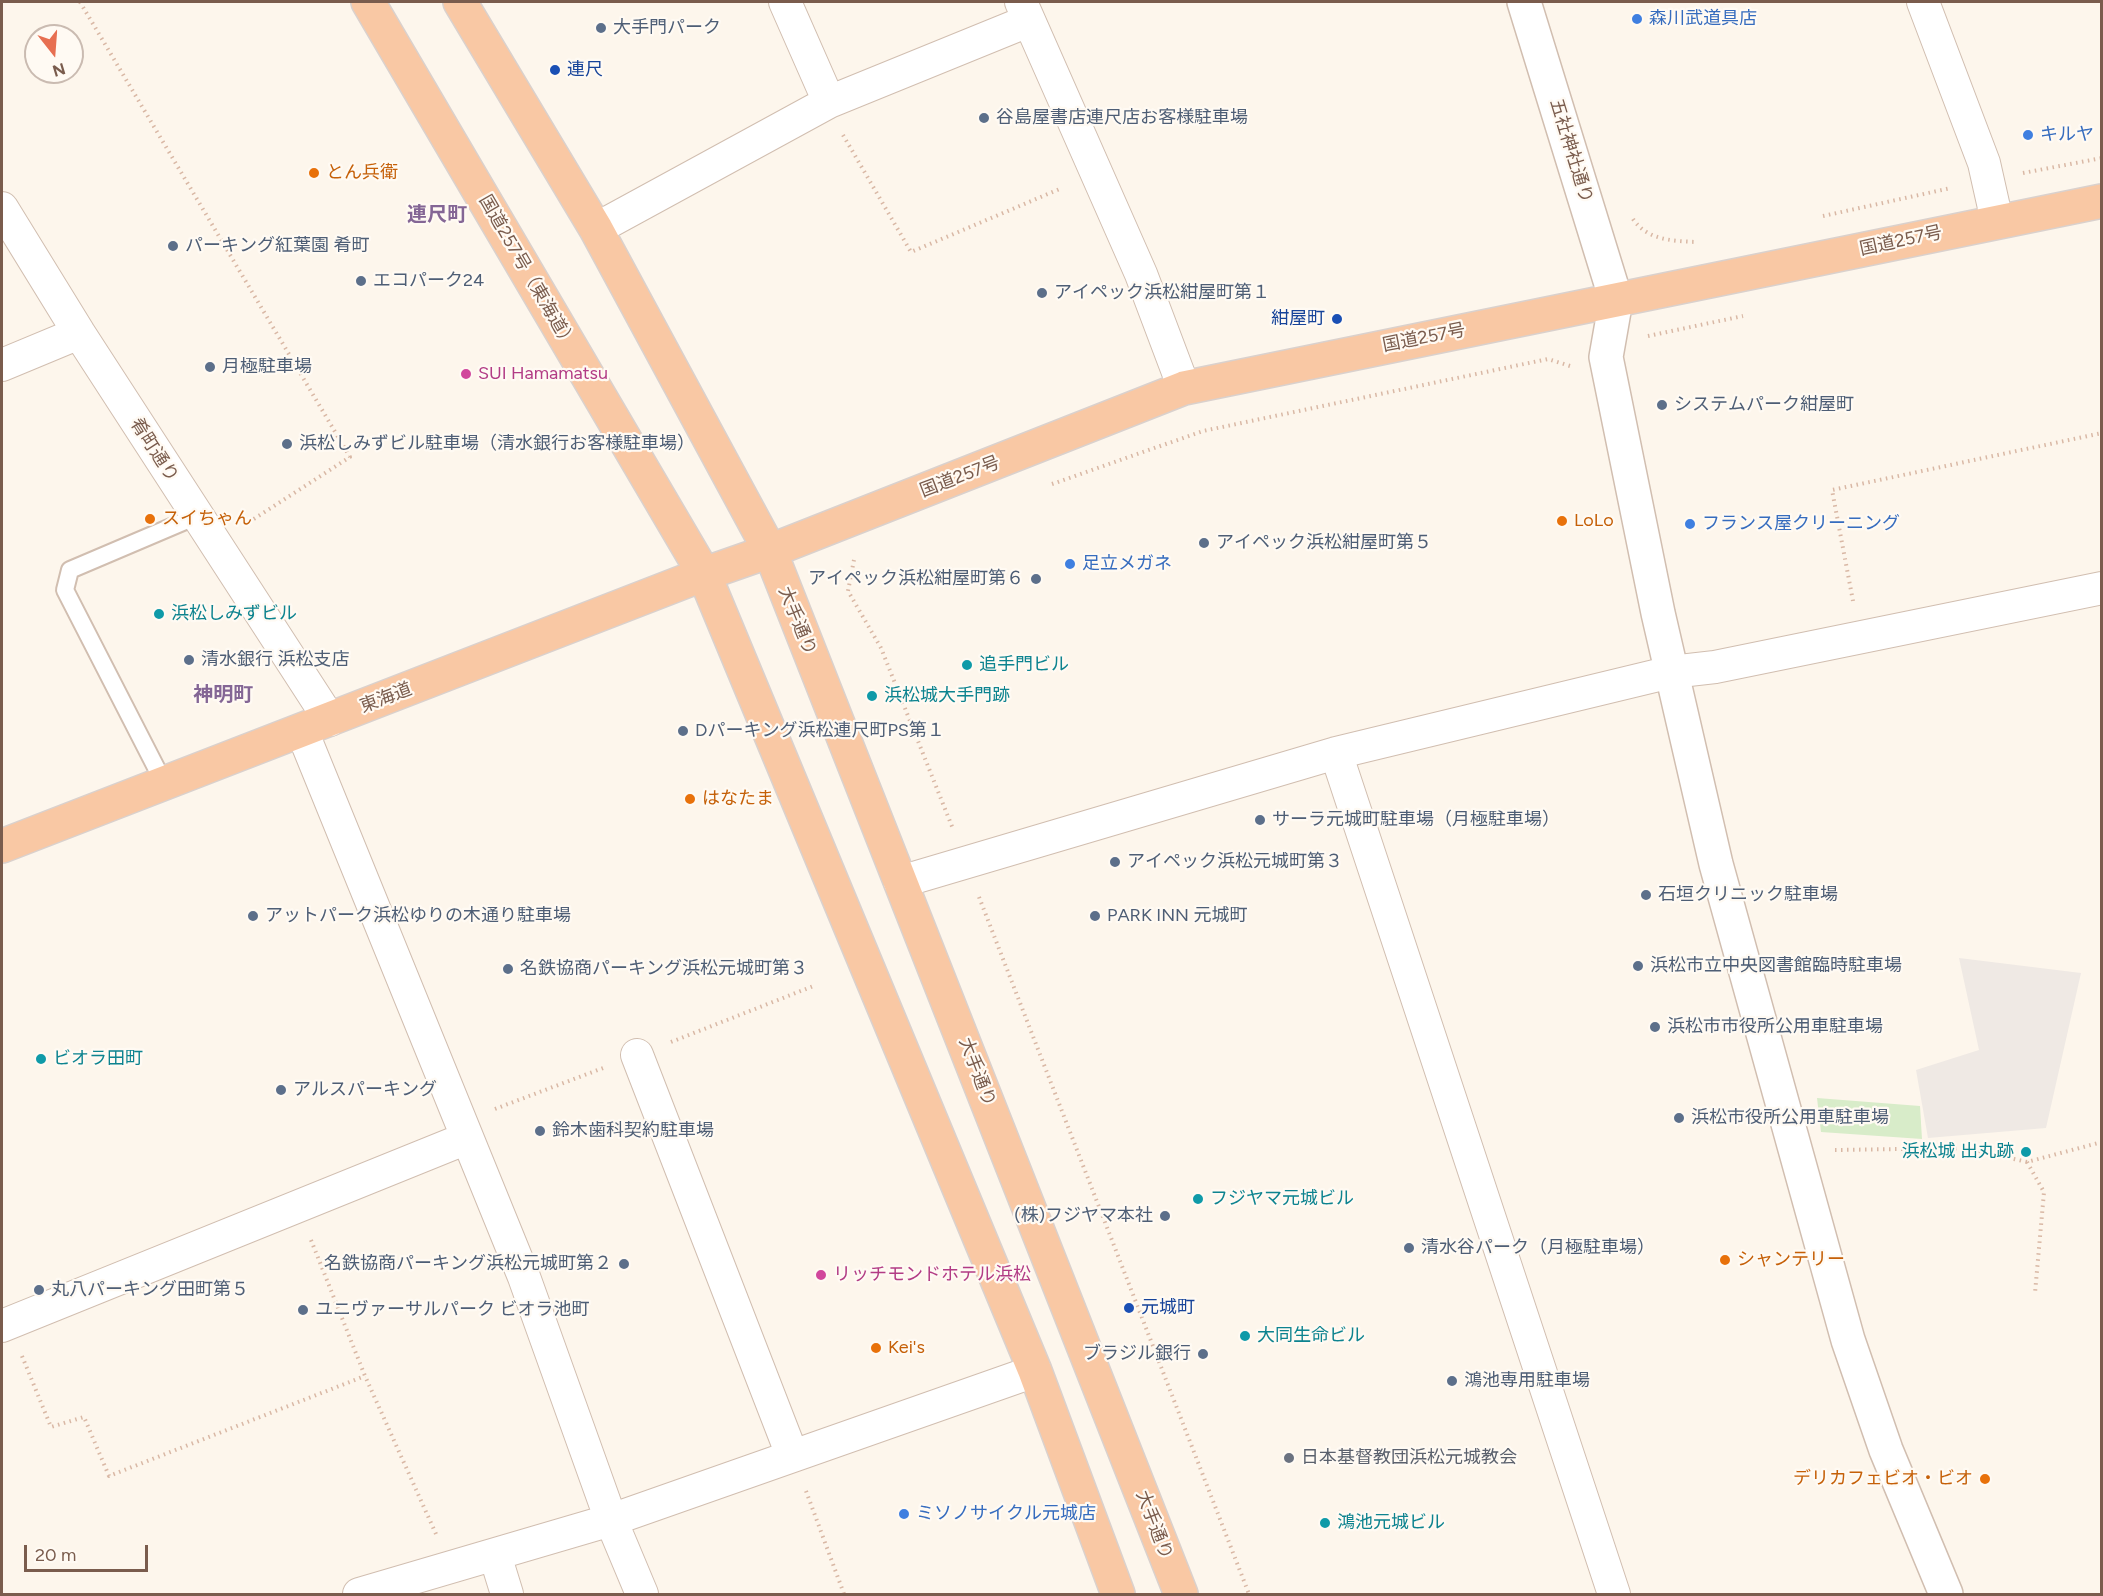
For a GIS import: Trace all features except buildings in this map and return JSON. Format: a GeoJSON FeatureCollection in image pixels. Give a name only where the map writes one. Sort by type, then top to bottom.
{"type":"FeatureCollection","features":[{"type":"Feature","properties":{"kind":"highway","name":"国道257号（東海道）"},"geometry":{"type":"LineString","coordinates":[[369,2],[704,574]]}},
{"type":"Feature","properties":{"kind":"highway"},"geometry":{"type":"LineString","coordinates":[[460,2],[596,229],[770,551]]}},
{"type":"Feature","properties":{"kind":"highway","name":"国道257号"},"geometry":{"type":"LineString","coordinates":[[770,551],[1184,388],[2102,201]]}},
{"type":"Feature","properties":{"kind":"highway","name":"東海道"},"geometry":{"type":"LineString","coordinates":[[2,846],[165,785],[704,574],[770,551]]}},
{"type":"Feature","properties":{"kind":"highway","name":"大手通り"},"geometry":{"type":"LineString","coordinates":[[770,551],[1181,1594]]}},
{"type":"Feature","properties":{"kind":"highway"},"geometry":{"type":"LineString","coordinates":[[704,574],[1035,1371],[1118,1594]]}},
{"type":"Feature","properties":{"kind":"street"},"geometry":{"type":"LineString","coordinates":[[785,2],[834,114]]}},
{"type":"Feature","properties":{"kind":"street","name":"五社神社通り"},"geometry":{"type":"LineString","coordinates":[[1524,2],[1616,300]]}},
{"type":"Feature","properties":{"kind":"street"},"geometry":{"type":"LineString","coordinates":[[1923,2],[1988,180],[1997,221]]}},
{"type":"Feature","properties":{"kind":"street"},"geometry":{"type":"LineString","coordinates":[[596,229],[834,114],[1024,11],[1136,263],[1184,388]]}},
{"type":"Feature","properties":{"kind":"street","name":"肴町通り"},"geometry":{"type":"LineString","coordinates":[[2,208],[79,333],[197,516],[316,726],[468,1138],[524,1277],[611,1521],[642,1594]]}},
{"type":"Feature","properties":{"kind":"street"},"geometry":{"type":"LineString","coordinates":[[1616,300],[1606,357],[1671,672],[1716,864],[1852,1352],[1886,1450],[1946,1594]]}},
{"type":"Feature","properties":{"kind":"street"},"geometry":{"type":"LineString","coordinates":[[2,365],[79,333]]}},
{"type":"Feature","properties":{"kind":"street"},"geometry":{"type":"LineString","coordinates":[[900,882],[1336,753],[1671,672],[1715,667],[2102,588]]}},
{"type":"Feature","properties":{"kind":"street"},"geometry":{"type":"LineString","coordinates":[[1336,753],[1614,1594]]}},
{"type":"Feature","properties":{"kind":"street"},"geometry":{"type":"LineString","coordinates":[[637,1055],[792,1455]]}},
{"type":"Feature","properties":{"kind":"street"},"geometry":{"type":"LineString","coordinates":[[5,1325],[468,1138]]}},
{"type":"Feature","properties":{"kind":"street"},"geometry":{"type":"LineString","coordinates":[[359,1594],[611,1521],[792,1455],[1035,1371]]}},
{"type":"Feature","properties":{"kind":"street"},"geometry":{"type":"LineString","coordinates":[[495,1554],[507,1594]]}},
{"type":"Feature","properties":{"kind":"lane"},"geometry":{"type":"LineString","coordinates":[[165,785],[65,590],[70,570],[197,516]]}},
{"type":"Feature","properties":{"kind":"path"},"geometry":{"type":"LineString","coordinates":[[80,2],[350,458],[242,527]]}},
{"type":"Feature","properties":{"kind":"path"},"geometry":{"type":"LineString","coordinates":[[834,114],[911,252],[1070,185]]}},
{"type":"Feature","properties":{"kind":"path"},"geometry":{"type":"LineString","coordinates":[[1816,217],[2102,158]]}},
{"type":"Feature","properties":{"kind":"path"},"geometry":{"type":"LineString","coordinates":[[1629,213],[1640,229],[1657,238],[1701,243]]}},
{"type":"Feature","properties":{"kind":"path"},"geometry":{"type":"LineString","coordinates":[[1046,486],[1203,431],[1548,359],[1574,367]]}},
{"type":"Feature","properties":{"kind":"path"},"geometry":{"type":"LineString","coordinates":[[1860,636],[1832,490],[2102,433]]}},
{"type":"Feature","properties":{"kind":"path"},"geometry":{"type":"LineString","coordinates":[[855,554],[848,591],[881,648],[955,835]]}},
{"type":"Feature","properties":{"kind":"path"},"geometry":{"type":"LineString","coordinates":[[977,894],[1249,1594]]}},
{"type":"Feature","properties":{"kind":"path"},"geometry":{"type":"LineString","coordinates":[[1795,1150],[1966,1148],[2026,1162],[2102,1142]]}},
{"type":"Feature","properties":{"kind":"path"},"geometry":{"type":"LineString","coordinates":[[2026,1162],[2044,1192],[2035,1293]]}},
{"type":"Feature","properties":{"kind":"path"},"geometry":{"type":"LineString","coordinates":[[298,1207],[365,1376],[451,1567]]}},
{"type":"Feature","properties":{"kind":"path"},"geometry":{"type":"LineString","coordinates":[[5,1325],[51,1426],[84,1417],[109,1476],[365,1376]]}},
{"type":"Feature","properties":{"kind":"path"},"geometry":{"type":"LineString","coordinates":[[804,1486],[844,1594]]}},
{"type":"Feature","properties":{"kind":"shaded area"},"geometry":{"type":"Polygon","coordinates":[[[1959,958],[2081,973],[2046,1128],[1928,1138],[1916,1070],[1979,1050],[1959,958]]]}},
{"type":"Feature","properties":{"kind":"green space"},"geometry":{"type":"Polygon","coordinates":[[[1817,1098],[1920,1106],[1922,1139],[1821,1132],[1817,1098]]]}},
{"type":"Feature","properties":{"kind":"place","name":"森川武道具店"},"geometry":{"type":"Point","coordinates":[1637,19]}},
{"type":"Feature","properties":{"kind":"place","name":"大手門パーク"},"geometry":{"type":"Point","coordinates":[601,28]}},
{"type":"Feature","properties":{"kind":"place","name":"連尺"},"geometry":{"type":"Point","coordinates":[555,70]}},
{"type":"Feature","properties":{"kind":"place","name":"谷島屋書店連尺店お客様駐車場"},"geometry":{"type":"Point","coordinates":[984,118]}},
{"type":"Feature","properties":{"kind":"place","name":"キルヤ"},"geometry":{"type":"Point","coordinates":[2028,135]}},
{"type":"Feature","properties":{"kind":"place","name":"とん兵衛"},"geometry":{"type":"Point","coordinates":[314,173]}},
{"type":"Feature","properties":{"kind":"place","name":"パーキング紅葉園 肴町"},"geometry":{"type":"Point","coordinates":[173,246]}},
{"type":"Feature","properties":{"kind":"place","name":"エコパーク24"},"geometry":{"type":"Point","coordinates":[361,281]}},
{"type":"Feature","properties":{"kind":"place","name":"アイペック浜松紺屋町第１"},"geometry":{"type":"Point","coordinates":[1042,293]}},
{"type":"Feature","properties":{"kind":"place","name":"紺屋町"},"geometry":{"type":"Point","coordinates":[1337,319]}},
{"type":"Feature","properties":{"kind":"place","name":"月極駐車場"},"geometry":{"type":"Point","coordinates":[210,367]}},
{"type":"Feature","properties":{"kind":"place","name":"SUI Hamamatsu"},"geometry":{"type":"Point","coordinates":[466,374]}},
{"type":"Feature","properties":{"kind":"place","name":"システムパーク紺屋町"},"geometry":{"type":"Point","coordinates":[1662,405]}},
{"type":"Feature","properties":{"kind":"place","name":"浜松しみずビル駐車場（清水銀行お客様駐車場）"},"geometry":{"type":"Point","coordinates":[287,444]}},
{"type":"Feature","properties":{"kind":"place","name":"スイちゃん"},"geometry":{"type":"Point","coordinates":[150,519]}},
{"type":"Feature","properties":{"kind":"place","name":"LoLo"},"geometry":{"type":"Point","coordinates":[1562,521]}},
{"type":"Feature","properties":{"kind":"place","name":"フランス屋クリーニング"},"geometry":{"type":"Point","coordinates":[1690,524]}},
{"type":"Feature","properties":{"kind":"place","name":"アイペック浜松紺屋町第５"},"geometry":{"type":"Point","coordinates":[1204,543]}},
{"type":"Feature","properties":{"kind":"place","name":"足立メガネ"},"geometry":{"type":"Point","coordinates":[1070,564]}},
{"type":"Feature","properties":{"kind":"place","name":"アイペック浜松紺屋町第６"},"geometry":{"type":"Point","coordinates":[1036,579]}},
{"type":"Feature","properties":{"kind":"place","name":"浜松しみずビル"},"geometry":{"type":"Point","coordinates":[159,614]}},
{"type":"Feature","properties":{"kind":"place","name":"清水銀行 浜松支店"},"geometry":{"type":"Point","coordinates":[189,660]}},
{"type":"Feature","properties":{"kind":"place","name":"追手門ビル"},"geometry":{"type":"Point","coordinates":[967,665]}},
{"type":"Feature","properties":{"kind":"place","name":"浜松城大手門跡"},"geometry":{"type":"Point","coordinates":[872,696]}},
{"type":"Feature","properties":{"kind":"place","name":"Dパーキング浜松連尺町PS第１"},"geometry":{"type":"Point","coordinates":[683,731]}},
{"type":"Feature","properties":{"kind":"place","name":"はなたま"},"geometry":{"type":"Point","coordinates":[690,799]}},
{"type":"Feature","properties":{"kind":"place","name":"サーラ元城町駐車場（月極駐車場）"},"geometry":{"type":"Point","coordinates":[1260,820]}},
{"type":"Feature","properties":{"kind":"place","name":"アイペック浜松元城町第３"},"geometry":{"type":"Point","coordinates":[1115,862]}},
{"type":"Feature","properties":{"kind":"place","name":"石垣クリニック駐車場"},"geometry":{"type":"Point","coordinates":[1646,895]}},
{"type":"Feature","properties":{"kind":"place","name":"アットパーク浜松ゆりの木通り駐車場"},"geometry":{"type":"Point","coordinates":[253,916]}},
{"type":"Feature","properties":{"kind":"place","name":"PARK INN 元城町"},"geometry":{"type":"Point","coordinates":[1095,916]}},
{"type":"Feature","properties":{"kind":"place","name":"浜松市立中央図書館臨時駐車場"},"geometry":{"type":"Point","coordinates":[1638,966]}},
{"type":"Feature","properties":{"kind":"place","name":"名鉄協商パーキング浜松元城町第３"},"geometry":{"type":"Point","coordinates":[508,969]}},
{"type":"Feature","properties":{"kind":"place","name":"浜松市市役所公用車駐車場"},"geometry":{"type":"Point","coordinates":[1655,1027]}},
{"type":"Feature","properties":{"kind":"place","name":"ビオラ田町"},"geometry":{"type":"Point","coordinates":[41,1059]}},
{"type":"Feature","properties":{"kind":"place","name":"アルスパーキング"},"geometry":{"type":"Point","coordinates":[281,1090]}},
{"type":"Feature","properties":{"kind":"place","name":"浜松市役所公用車駐車場"},"geometry":{"type":"Point","coordinates":[1679,1118]}},
{"type":"Feature","properties":{"kind":"place","name":"鈴木歯科契約駐車場"},"geometry":{"type":"Point","coordinates":[540,1131]}},
{"type":"Feature","properties":{"kind":"place","name":"浜松城 出丸跡"},"geometry":{"type":"Point","coordinates":[2026,1152]}},
{"type":"Feature","properties":{"kind":"place","name":"フジヤマ元城ビル"},"geometry":{"type":"Point","coordinates":[1198,1199]}},
{"type":"Feature","properties":{"kind":"place","name":"(株)フジヤマ本社"},"geometry":{"type":"Point","coordinates":[1165,1216]}},
{"type":"Feature","properties":{"kind":"place","name":"清水谷パーク（月極駐車場）"},"geometry":{"type":"Point","coordinates":[1409,1248]}},
{"type":"Feature","properties":{"kind":"place","name":"シャンテリー"},"geometry":{"type":"Point","coordinates":[1725,1260]}},
{"type":"Feature","properties":{"kind":"place","name":"名鉄協商パーキング浜松元城町第２"},"geometry":{"type":"Point","coordinates":[624,1264]}},
{"type":"Feature","properties":{"kind":"place","name":"リッチモンドホテル浜松"},"geometry":{"type":"Point","coordinates":[821,1275]}},
{"type":"Feature","properties":{"kind":"place","name":"丸八パーキング田町第５"},"geometry":{"type":"Point","coordinates":[39,1290]}},
{"type":"Feature","properties":{"kind":"place","name":"元城町"},"geometry":{"type":"Point","coordinates":[1129,1308]}},
{"type":"Feature","properties":{"kind":"place","name":"ユニヴァーサルパーク ビオラ池町"},"geometry":{"type":"Point","coordinates":[303,1310]}},
{"type":"Feature","properties":{"kind":"place","name":"大同生命ビル"},"geometry":{"type":"Point","coordinates":[1245,1336]}},
{"type":"Feature","properties":{"kind":"place","name":"Kei's"},"geometry":{"type":"Point","coordinates":[876,1348]}},
{"type":"Feature","properties":{"kind":"place","name":"ブラジル銀行"},"geometry":{"type":"Point","coordinates":[1203,1354]}},
{"type":"Feature","properties":{"kind":"place","name":"鴻池専用駐車場"},"geometry":{"type":"Point","coordinates":[1452,1381]}},
{"type":"Feature","properties":{"kind":"place","name":"日本基督教団浜松元城教会"},"geometry":{"type":"Point","coordinates":[1289,1458]}},
{"type":"Feature","properties":{"kind":"place","name":"デリカフェビオ・ビオ"},"geometry":{"type":"Point","coordinates":[1985,1479]}},
{"type":"Feature","properties":{"kind":"place","name":"ミソノサイクル元城店"},"geometry":{"type":"Point","coordinates":[904,1514]}},
{"type":"Feature","properties":{"kind":"place","name":"鴻池元城ビル"},"geometry":{"type":"Point","coordinates":[1325,1523]}},
{"type":"Feature","properties":{"kind":"district","name":"連尺町"},"geometry":{"type":"Point","coordinates":[437,215]}},
{"type":"Feature","properties":{"kind":"district","name":"神明町"},"geometry":{"type":"Point","coordinates":[223,695]}}]}
